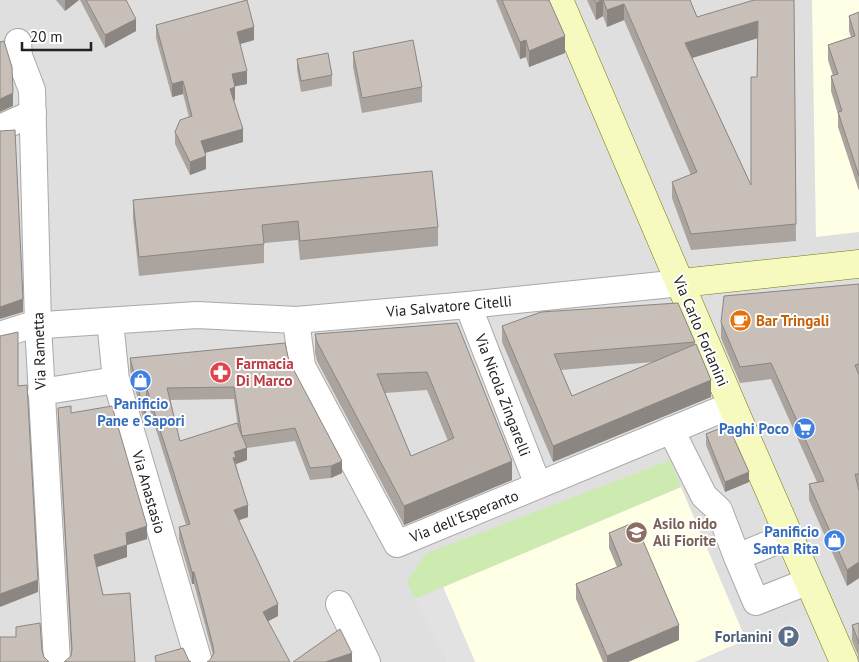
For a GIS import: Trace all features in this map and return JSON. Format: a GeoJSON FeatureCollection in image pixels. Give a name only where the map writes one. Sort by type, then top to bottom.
{"type":"FeatureCollection","features":[{"type":"Feature","properties":{"kind":"street","name":"Via Carlo Forlanini"},"geometry":{"type":"LineString","coordinates":[[560,0],[732,405],[844,662]]}},
{"type":"Feature","properties":{"kind":"street","name":"Via Rametta"},"geometry":{"type":"LineString","coordinates":[[18,42],[19,56],[32,90],[38,325],[57,662]]}},
{"type":"Feature","properties":{"kind":"street"},"geometry":{"type":"LineString","coordinates":[[0,128],[32,114]]}},
{"type":"Feature","properties":{"kind":"street","name":"Via Salvatore Citelli"},"geometry":{"type":"LineString","coordinates":[[0,335],[28,326],[197,315],[296,320],[468,305],[859,264]]}},
{"type":"Feature","properties":{"kind":"street","name":"Via Nicola Zingarelli"},"geometry":{"type":"LineString","coordinates":[[468,305],[538,485]]}},
{"type":"Feature","properties":{"kind":"street","name":"Via dell'Esperanto"},"geometry":{"type":"LineString","coordinates":[[296,320],[302,366],[397,544],[732,405]]}},
{"type":"Feature","properties":{"kind":"street","name":"Via Anastasio"},"geometry":{"type":"LineString","coordinates":[[110,321],[116,380],[198,662]]}},
{"type":"Feature","properties":{"kind":"street"},"geometry":{"type":"LineString","coordinates":[[41,392],[116,380]]}},
{"type":"Feature","properties":{"kind":"street"},"geometry":{"type":"LineString","coordinates":[[671,430],[704,496],[719,510],[756,602],[809,581]]}},
{"type":"Feature","properties":{"kind":"street"},"geometry":{"type":"LineString","coordinates":[[737,556],[789,536]]}},
{"type":"Feature","properties":{"kind":"street"},"geometry":{"type":"LineString","coordinates":[[339,604],[367,662]]}},
{"type":"Feature","properties":{"kind":"shaded area"},"geometry":{"type":"Polygon","coordinates":[[[0,0],[859,0],[859,662],[0,662],[0,0]]]}},
{"type":"Feature","properties":{"kind":"shaded area"},"geometry":{"type":"Polygon","coordinates":[[[812,0],[859,0],[859,232],[816,237],[812,0]]]}},
{"type":"Feature","properties":{"kind":"shaded area"},"geometry":{"type":"Polygon","coordinates":[[[103,330],[107,374],[50,383],[47,335],[103,330]]]}},
{"type":"Feature","properties":{"kind":"shaded area","name":"Asilo nido Ali Fiorite"},"geometry":{"type":"Polygon","coordinates":[[[681,487],[746,640],[695,662],[475,662],[443,587],[681,487]]]}},
{"type":"Feature","properties":{"kind":"shaded area"},"geometry":{"type":"Polygon","coordinates":[[[443,587],[475,662],[447,662],[415,599],[443,587]]]}},
{"type":"Feature","properties":{"kind":"shaded area","name":"Forlanini"},"geometry":{"type":"Polygon","coordinates":[[[810,613],[830,662],[695,662],[810,613]]]}},
{"type":"Feature","properties":{"kind":"green space"},"geometry":{"type":"Polygon","coordinates":[[[670,460],[681,487],[415,599],[407,582],[425,554],[670,460]]]}},
{"type":"Feature","properties":{"kind":"building"},"geometry":{"type":"Polygon","coordinates":[[[86,0],[126,0],[136,19],[105,35],[86,0]]]}},
{"type":"Feature","properties":{"kind":"building"},"geometry":{"type":"Polygon","coordinates":[[[247,0],[254,27],[237,32],[247,71],[232,74],[235,87],[230,89],[243,129],[201,141],[206,156],[190,162],[175,132],[180,120],[192,116],[183,81],[172,84],[156,25],[247,0]]]}},
{"type":"Feature","properties":{"kind":"building"},"geometry":{"type":"Polygon","coordinates":[[[502,0],[549,0],[565,36],[529,51],[526,40],[520,42],[502,0]]]}},
{"type":"Feature","properties":{"kind":"building"},"geometry":{"type":"Polygon","coordinates":[[[603,0],[690,0],[697,17],[754,0],[794,0],[796,224],[691,234],[672,182],[697,172],[624,4],[607,10],[603,0]],[[758,21],[685,43],[751,185],[751,77],[757,77],[758,21]]]}},
{"type":"Feature","properties":{"kind":"building"},"geometry":{"type":"Polygon","coordinates":[[[859,12],[859,176],[838,112],[842,111],[831,76],[838,74],[828,45],[855,36],[849,16],[859,12]]]}},
{"type":"Feature","properties":{"kind":"building"},"geometry":{"type":"Polygon","coordinates":[[[413,40],[422,87],[362,98],[353,52],[413,40]]]}},
{"type":"Feature","properties":{"kind":"building"},"geometry":{"type":"Polygon","coordinates":[[[4,41],[12,67],[13,93],[0,99],[0,42],[4,41]]]}},
{"type":"Feature","properties":{"kind":"building"},"geometry":{"type":"Polygon","coordinates":[[[328,53],[332,75],[301,81],[297,59],[328,53]]]}},
{"type":"Feature","properties":{"kind":"building"},"geometry":{"type":"Polygon","coordinates":[[[15,130],[23,299],[0,307],[0,131],[15,130]]]}},
{"type":"Feature","properties":{"kind":"building"},"geometry":{"type":"Polygon","coordinates":[[[432,171],[438,227],[300,241],[298,221],[262,225],[264,244],[139,257],[133,200],[432,171]]]}},
{"type":"Feature","properties":{"kind":"building"},"geometry":{"type":"Polygon","coordinates":[[[859,284],[859,364],[855,365],[859,375],[859,474],[855,474],[859,491],[859,562],[847,570],[809,484],[824,481],[771,363],[740,367],[721,322],[724,296],[859,284]]]}},
{"type":"Feature","properties":{"kind":"building"},"geometry":{"type":"Polygon","coordinates":[[[678,303],[695,342],[554,354],[572,396],[696,344],[711,380],[553,446],[502,326],[541,312],[678,303]]]}},
{"type":"Feature","properties":{"kind":"building"},"geometry":{"type":"Polygon","coordinates":[[[457,323],[512,461],[404,506],[317,342],[315,334],[457,323]],[[427,372],[377,374],[411,456],[454,438],[427,372]]]}},
{"type":"Feature","properties":{"kind":"building"},"geometry":{"type":"Polygon","coordinates":[[[18,332],[18,386],[27,385],[38,580],[0,594],[0,336],[18,332]]]}},
{"type":"Feature","properties":{"kind":"building"},"geometry":{"type":"Polygon","coordinates":[[[285,343],[289,361],[342,461],[331,466],[310,468],[295,428],[242,436],[247,448],[234,452],[236,457],[233,458],[248,505],[234,510],[278,604],[263,612],[290,662],[207,662],[214,653],[213,646],[194,572],[192,572],[179,527],[190,524],[147,389],[145,414],[130,358],[285,343]],[[234,387],[167,388],[180,441],[237,423],[242,436],[234,387]]]}},
{"type":"Feature","properties":{"kind":"building"},"geometry":{"type":"Polygon","coordinates":[[[71,406],[71,413],[112,406],[147,526],[126,533],[127,545],[94,555],[103,595],[130,593],[135,662],[64,662],[71,656],[72,649],[58,408],[71,406]]]}},
{"type":"Feature","properties":{"kind":"building"},"geometry":{"type":"Polygon","coordinates":[[[728,425],[749,472],[725,482],[706,434],[728,425]]]}},
{"type":"Feature","properties":{"kind":"building"},"geometry":{"type":"Polygon","coordinates":[[[635,522],[679,625],[607,656],[576,584],[622,565],[609,533],[635,522]]]}},
{"type":"Feature","properties":{"kind":"building"},"geometry":{"type":"Polygon","coordinates":[[[40,623],[42,650],[44,657],[49,662],[0,662],[0,637],[16,637],[16,627],[40,623]]]}},
{"type":"Feature","properties":{"kind":"building"},"geometry":{"type":"Polygon","coordinates":[[[859,623],[859,644],[852,625],[859,623]]]}},
{"type":"Feature","properties":{"kind":"building"},"geometry":{"type":"Polygon","coordinates":[[[340,629],[352,653],[325,662],[293,662],[340,629]]]}},
{"type":"Feature","properties":{"kind":"building"},"geometry":{"type":"Polygon","coordinates":[[[183,648],[191,662],[156,662],[155,656],[183,648]]]}},
{"type":"Feature","properties":{"kind":"place","name":"Bar Tringali"},"geometry":{"type":"Point","coordinates":[740,320]}},
{"type":"Feature","properties":{"kind":"place","name":"Farmacia Di Marco"},"geometry":{"type":"Point","coordinates":[220,372]}},
{"type":"Feature","properties":{"kind":"place","name":"Panificio Pane e Sapori"},"geometry":{"type":"Point","coordinates":[141,380]}},
{"type":"Feature","properties":{"kind":"place","name":"Paghi Poco"},"geometry":{"type":"Point","coordinates":[805,428]}},
{"type":"Feature","properties":{"kind":"place","name":"Asilo nido Ali Fiorite"},"geometry":{"type":"Point","coordinates":[637,532]}},
{"type":"Feature","properties":{"kind":"place","name":"Panificio Santa Rita"},"geometry":{"type":"Point","coordinates":[835,540]}},
{"type":"Feature","properties":{"kind":"place","name":"Forlanini"},"geometry":{"type":"Point","coordinates":[788,636]}}]}
